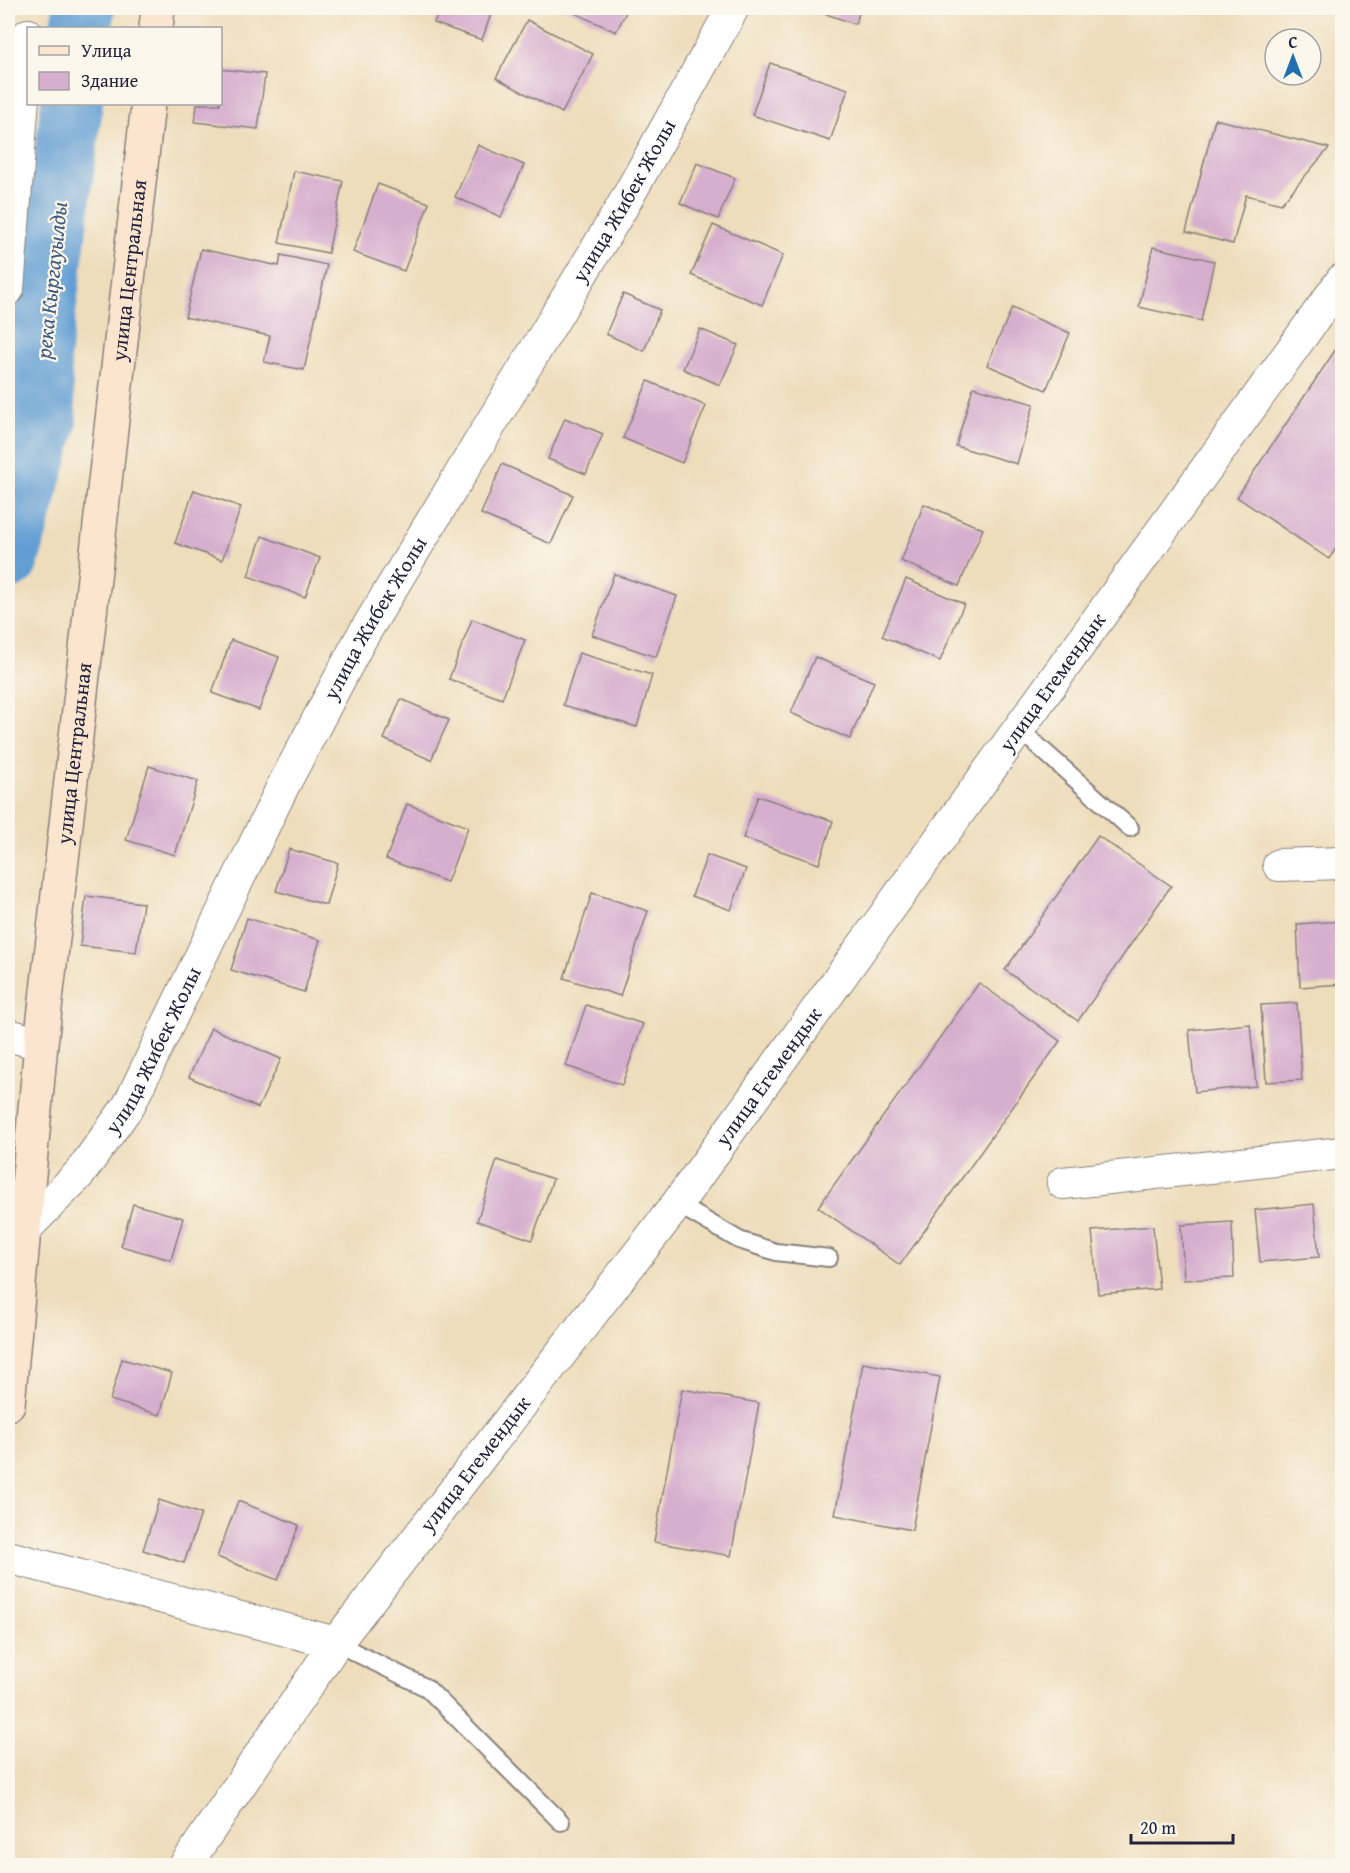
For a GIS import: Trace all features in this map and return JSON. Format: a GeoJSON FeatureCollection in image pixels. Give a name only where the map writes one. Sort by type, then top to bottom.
{"type":"FeatureCollection","features":[{"type":"Feature","properties":{"kind":"main road"},"geometry":{"type":"LineString","coordinates":[[156,27],[158,8]]}},
{"type":"Feature","properties":{"kind":"main road","name":"улица Центральная"},"geometry":{"type":"LineString","coordinates":[[8,1404],[41,1044],[147,105]]}},
{"type":"Feature","properties":{"kind":"street"},"geometry":{"type":"LineString","coordinates":[[29,27],[31,8]]}},
{"type":"Feature","properties":{"kind":"street","name":"улица Жибек Жолы"},"geometry":{"type":"LineString","coordinates":[[25,1229],[80,1173],[129,1106],[282,788],[360,640],[622,207],[733,8]]}},
{"type":"Feature","properties":{"kind":"street"},"geometry":{"type":"LineString","coordinates":[[8,289],[27,48]]}},
{"type":"Feature","properties":{"kind":"street","name":"улица Егемендык"},"geometry":{"type":"LineString","coordinates":[[185,1866],[336,1643],[677,1204],[1342,280]]}},
{"type":"Feature","properties":{"kind":"street"},"geometry":{"type":"LineString","coordinates":[[1279,865],[1342,864]]}},
{"type":"Feature","properties":{"kind":"street"},"geometry":{"type":"LineString","coordinates":[[8,1035],[41,1044]]}},
{"type":"Feature","properties":{"kind":"street"},"geometry":{"type":"LineString","coordinates":[[1063,1183],[1342,1153]]}},
{"type":"Feature","properties":{"kind":"street"},"geometry":{"type":"LineString","coordinates":[[8,1557],[336,1643]]}},
{"type":"Feature","properties":{"kind":"lane"},"geometry":{"type":"LineString","coordinates":[[1019,729],[1130,828]]}},
{"type":"Feature","properties":{"kind":"lane"},"geometry":{"type":"LineString","coordinates":[[677,1204],[739,1240],[776,1252],[829,1258]]}},
{"type":"Feature","properties":{"kind":"lane"},"geometry":{"type":"LineString","coordinates":[[336,1643],[427,1688],[561,1822]]}},
{"type":"Feature","properties":{"kind":"building"},"geometry":{"type":"Polygon","coordinates":[[[440,8],[493,8],[482,40],[434,23],[440,8]]]}},
{"type":"Feature","properties":{"kind":"building"},"geometry":{"type":"Polygon","coordinates":[[[564,8],[628,8],[616,32],[564,8]]]}},
{"type":"Feature","properties":{"kind":"building"},"geometry":{"type":"Polygon","coordinates":[[[809,8],[861,8],[855,24],[809,8]]]}},
{"type":"Feature","properties":{"kind":"building"},"geometry":{"type":"Polygon","coordinates":[[[527,20],[593,54],[562,113],[496,78],[527,20]]]}},
{"type":"Feature","properties":{"kind":"building"},"geometry":{"type":"Polygon","coordinates":[[[770,63],[848,89],[830,141],[752,115],[770,63]]]}},
{"type":"Feature","properties":{"kind":"building"},"geometry":{"type":"Polygon","coordinates":[[[222,69],[265,74],[258,129],[195,122],[197,105],[222,105],[222,69]]]}},
{"type":"Feature","properties":{"kind":"building"},"geometry":{"type":"Polygon","coordinates":[[[1215,119],[1329,148],[1281,204],[1246,195],[1233,244],[1186,232],[1215,119]]]}},
{"type":"Feature","properties":{"kind":"building"},"geometry":{"type":"Polygon","coordinates":[[[478,145],[524,165],[501,217],[455,197],[478,145]]]}},
{"type":"Feature","properties":{"kind":"building"},"geometry":{"type":"Polygon","coordinates":[[[697,163],[735,178],[718,219],[680,203],[697,163]]]}},
{"type":"Feature","properties":{"kind":"building"},"geometry":{"type":"Polygon","coordinates":[[[294,171],[343,181],[328,253],[279,243],[294,171]]]}},
{"type":"Feature","properties":{"kind":"building"},"geometry":{"type":"Polygon","coordinates":[[[378,184],[429,203],[404,271],[353,252],[378,184]]]}},
{"type":"Feature","properties":{"kind":"building"},"geometry":{"type":"Polygon","coordinates":[[[713,225],[783,255],[762,305],[691,275],[713,225]]]}},
{"type":"Feature","properties":{"kind":"building"},"geometry":{"type":"Polygon","coordinates":[[[1153,247],[1214,261],[1201,321],[1139,307],[1153,247]]]}},
{"type":"Feature","properties":{"kind":"building"},"geometry":{"type":"Polygon","coordinates":[[[201,249],[279,266],[281,255],[327,265],[304,370],[264,362],[270,336],[185,317],[201,249]]]}},
{"type":"Feature","properties":{"kind":"building"},"geometry":{"type":"Polygon","coordinates":[[[623,294],[660,310],[644,351],[606,334],[623,294]]]}},
{"type":"Feature","properties":{"kind":"building"},"geometry":{"type":"Polygon","coordinates":[[[1012,308],[1070,333],[1046,390],[987,365],[1012,308]]]}},
{"type":"Feature","properties":{"kind":"building"},"geometry":{"type":"Polygon","coordinates":[[[700,329],[738,345],[720,385],[683,369],[700,329]]]}},
{"type":"Feature","properties":{"kind":"building"},"geometry":{"type":"Polygon","coordinates":[[[1342,340],[1342,539],[1329,559],[1237,497],[1342,340]]]}},
{"type":"Feature","properties":{"kind":"building"},"geometry":{"type":"Polygon","coordinates":[[[648,381],[706,406],[682,463],[623,438],[648,381]]]}},
{"type":"Feature","properties":{"kind":"building"},"geometry":{"type":"Polygon","coordinates":[[[973,387],[1034,404],[1017,464],[956,446],[973,387]]]}},
{"type":"Feature","properties":{"kind":"building"},"geometry":{"type":"Polygon","coordinates":[[[565,418],[603,434],[586,474],[548,459],[565,418]]]}},
{"type":"Feature","properties":{"kind":"building"},"geometry":{"type":"Polygon","coordinates":[[[502,464],[573,495],[551,544],[481,514],[502,464]]]}},
{"type":"Feature","properties":{"kind":"building"},"geometry":{"type":"Polygon","coordinates":[[[194,490],[241,507],[222,560],[175,543],[194,490]]]}},
{"type":"Feature","properties":{"kind":"building"},"geometry":{"type":"Polygon","coordinates":[[[924,504],[983,529],[959,586],[901,561],[924,504]]]}},
{"type":"Feature","properties":{"kind":"building"},"geometry":{"type":"Polygon","coordinates":[[[262,536],[320,558],[305,597],[248,576],[262,536]]]}},
{"type":"Feature","properties":{"kind":"building"},"geometry":{"type":"Polygon","coordinates":[[[614,574],[677,596],[656,657],[592,635],[614,574]]]}},
{"type":"Feature","properties":{"kind":"building"},"geometry":{"type":"Polygon","coordinates":[[[906,579],[964,604],[940,661],[882,636],[906,579]]]}},
{"type":"Feature","properties":{"kind":"building"},"geometry":{"type":"Polygon","coordinates":[[[472,619],[525,640],[502,699],[449,679],[472,619]]]}},
{"type":"Feature","properties":{"kind":"building"},"geometry":{"type":"Polygon","coordinates":[[[231,640],[279,657],[259,710],[212,693],[231,640]]]}},
{"type":"Feature","properties":{"kind":"building"},"geometry":{"type":"Polygon","coordinates":[[[579,653],[652,675],[637,727],[563,705],[579,653]]]}},
{"type":"Feature","properties":{"kind":"building"},"geometry":{"type":"Polygon","coordinates":[[[815,657],[874,682],[850,739],[791,713],[815,657]]]}},
{"type":"Feature","properties":{"kind":"building"},"geometry":{"type":"Polygon","coordinates":[[[401,699],[449,720],[431,760],[384,739],[401,699]]]}},
{"type":"Feature","properties":{"kind":"building"},"geometry":{"type":"Polygon","coordinates":[[[149,766],[198,781],[175,855],[126,840],[149,766]]]}},
{"type":"Feature","properties":{"kind":"building"},"geometry":{"type":"Polygon","coordinates":[[[758,796],[833,821],[819,864],[743,838],[758,796]]]}},
{"type":"Feature","properties":{"kind":"building"},"geometry":{"type":"Polygon","coordinates":[[[407,804],[468,827],[447,882],[386,859],[407,804]]]}},
{"type":"Feature","properties":{"kind":"building"},"geometry":{"type":"Polygon","coordinates":[[[1098,836],[1171,886],[1078,1021],[1005,970],[1098,836]]]}},
{"type":"Feature","properties":{"kind":"building"},"geometry":{"type":"Polygon","coordinates":[[[289,849],[338,863],[326,905],[276,891],[289,849]]]}},
{"type":"Feature","properties":{"kind":"building"},"geometry":{"type":"Polygon","coordinates":[[[707,855],[746,869],[731,910],[692,896],[707,855]]]}},
{"type":"Feature","properties":{"kind":"building"},"geometry":{"type":"Polygon","coordinates":[[[592,893],[648,911],[620,996],[564,978],[592,893]]]}},
{"type":"Feature","properties":{"kind":"building"},"geometry":{"type":"Polygon","coordinates":[[[86,896],[143,903],[136,952],[80,946],[86,896]]]}},
{"type":"Feature","properties":{"kind":"building"},"geometry":{"type":"Polygon","coordinates":[[[247,918],[320,940],[304,992],[231,970],[247,918]]]}},
{"type":"Feature","properties":{"kind":"building"},"geometry":{"type":"Polygon","coordinates":[[[1342,921],[1342,984],[1300,987],[1297,924],[1342,921]]]}},
{"type":"Feature","properties":{"kind":"building"},"geometry":{"type":"Polygon","coordinates":[[[979,983],[1060,1041],[900,1265],[818,1207],[979,983]]]}},
{"type":"Feature","properties":{"kind":"building"},"geometry":{"type":"Polygon","coordinates":[[[1297,1003],[1302,1080],[1266,1082],[1261,1005],[1297,1003]]]}},
{"type":"Feature","properties":{"kind":"building"},"geometry":{"type":"Polygon","coordinates":[[[586,1005],[643,1024],[622,1085],[566,1066],[586,1005]]]}},
{"type":"Feature","properties":{"kind":"building"},"geometry":{"type":"Polygon","coordinates":[[[1250,1024],[1256,1086],[1195,1092],[1189,1030],[1250,1024]]]}},
{"type":"Feature","properties":{"kind":"building"},"geometry":{"type":"Polygon","coordinates":[[[211,1028],[281,1059],[258,1108],[189,1077],[211,1028]]]}},
{"type":"Feature","properties":{"kind":"building"},"geometry":{"type":"Polygon","coordinates":[[[497,1160],[553,1179],[532,1240],[477,1221],[497,1160]]]}},
{"type":"Feature","properties":{"kind":"building"},"geometry":{"type":"Polygon","coordinates":[[[133,1204],[183,1218],[171,1260],[121,1246],[133,1204]]]}},
{"type":"Feature","properties":{"kind":"building"},"geometry":{"type":"Polygon","coordinates":[[[1314,1204],[1319,1257],[1260,1262],[1255,1210],[1314,1204]]]}},
{"type":"Feature","properties":{"kind":"building"},"geometry":{"type":"Polygon","coordinates":[[[1232,1222],[1234,1278],[1184,1280],[1181,1225],[1232,1222]]]}},
{"type":"Feature","properties":{"kind":"building"},"geometry":{"type":"Polygon","coordinates":[[[1153,1226],[1159,1289],[1098,1294],[1092,1231],[1153,1226]]]}},
{"type":"Feature","properties":{"kind":"building"},"geometry":{"type":"Polygon","coordinates":[[[122,1359],[172,1373],[160,1415],[110,1400],[122,1359]]]}},
{"type":"Feature","properties":{"kind":"building"},"geometry":{"type":"Polygon","coordinates":[[[863,1363],[940,1377],[912,1530],[835,1515],[863,1363]]]}},
{"type":"Feature","properties":{"kind":"building"},"geometry":{"type":"Polygon","coordinates":[[[682,1389],[759,1403],[731,1556],[654,1542],[682,1389]]]}},
{"type":"Feature","properties":{"kind":"building"},"geometry":{"type":"Polygon","coordinates":[[[159,1500],[201,1514],[184,1563],[143,1550],[159,1500]]]}},
{"type":"Feature","properties":{"kind":"building"},"geometry":{"type":"Polygon","coordinates":[[[238,1501],[299,1525],[278,1580],[217,1557],[238,1501]]]}},
{"type":"Feature","properties":{"kind":"waterway","name":"река Кыргауылды"},"geometry":{"type":"LineString","coordinates":[[81,27],[84,8]]}},
{"type":"Feature","properties":{"kind":"waterway","name":"река Кыргауылды"},"geometry":{"type":"LineString","coordinates":[[8,559],[46,423],[39,358],[72,105]]}}]}
